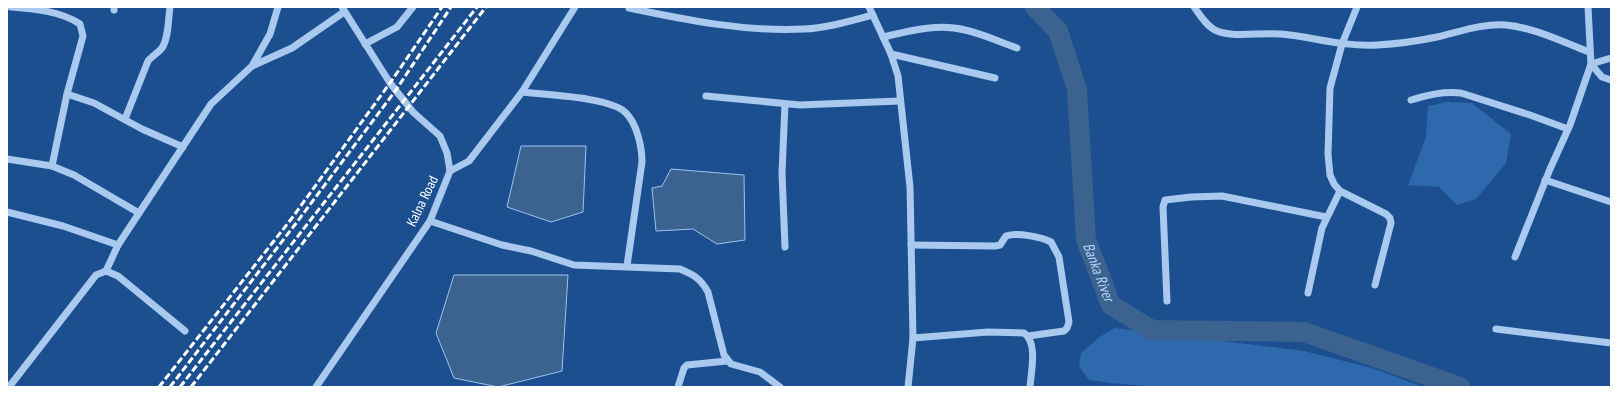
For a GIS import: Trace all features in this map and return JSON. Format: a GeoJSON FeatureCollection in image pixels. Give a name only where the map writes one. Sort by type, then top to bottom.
{"type":"FeatureCollection","features":[{"type":"Feature","properties":{"kind":"street"},"geometry":{"type":"LineString","coordinates":[[11,7],[56,13],[80,24],[83,36],[67,94],[52,166]]}},
{"type":"Feature","properties":{"kind":"street"},"geometry":{"type":"LineString","coordinates":[[125,119],[148,61],[153,54],[161,50],[165,42],[170,7]]}},
{"type":"Feature","properties":{"kind":"street"},"geometry":{"type":"LineString","coordinates":[[9,387],[96,275],[106,271],[118,246],[211,104],[252,66],[270,34],[278,7]]}},
{"type":"Feature","properties":{"kind":"street"},"geometry":{"type":"LineString","coordinates":[[365,44],[397,27],[413,7]]}},
{"type":"Feature","properties":{"kind":"street"},"geometry":{"type":"LineString","coordinates":[[450,171],[469,161],[522,92],[575,7]]}},
{"type":"Feature","properties":{"kind":"street"},"geometry":{"type":"LineString","coordinates":[[869,7],[891,54],[898,76],[910,187],[913,338],[908,387]]}},
{"type":"Feature","properties":{"kind":"street"},"geometry":{"type":"LineString","coordinates":[[1194,7],[1205,21],[1216,30],[1226,33],[1280,34],[1342,44],[1378,45],[1436,37],[1488,26],[1506,25],[1550,36],[1590,52]]}},
{"type":"Feature","properties":{"kind":"street"},"geometry":{"type":"LineString","coordinates":[[1357,7],[1342,44],[1330,88],[1328,147],[1330,175],[1334,184],[1340,191],[1386,214],[1390,218],[1391,223],[1375,285]]}},
{"type":"Feature","properties":{"kind":"street"},"geometry":{"type":"LineString","coordinates":[[1515,257],[1568,129],[1591,64],[1588,7]]}},
{"type":"Feature","properties":{"kind":"street"},"geometry":{"type":"LineString","coordinates":[[629,8],[692,21],[748,28],[777,29],[805,29],[833,25],[872,15]]}},
{"type":"Feature","properties":{"kind":"street"},"geometry":{"type":"LineString","coordinates":[[252,66],[292,48],[343,9]]}},
{"type":"Feature","properties":{"kind":"street","name":"Kalna Road"},"geometry":{"type":"LineString","coordinates":[[316,387],[430,221],[450,171],[440,136],[413,112],[390,83],[343,9]]}},
{"type":"Feature","properties":{"kind":"street"},"geometry":{"type":"LineString","coordinates":[[883,37],[914,30],[936,28],[957,29],[1017,48]]}},
{"type":"Feature","properties":{"kind":"street"},"geometry":{"type":"LineString","coordinates":[[891,54],[995,78]]}},
{"type":"Feature","properties":{"kind":"street"},"geometry":{"type":"LineString","coordinates":[[1591,64],[1611,58]]}},
{"type":"Feature","properties":{"kind":"street"},"geometry":{"type":"LineString","coordinates":[[1591,64],[1602,77],[1611,80]]}},
{"type":"Feature","properties":{"kind":"street"},"geometry":{"type":"LineString","coordinates":[[522,92],[602,101],[618,107],[627,113],[637,132],[642,148],[642,162],[627,266]]}},
{"type":"Feature","properties":{"kind":"street"},"geometry":{"type":"LineString","coordinates":[[1411,100],[1432,93],[1461,93],[1568,129]]}},
{"type":"Feature","properties":{"kind":"street"},"geometry":{"type":"LineString","coordinates":[[67,94],[94,104],[142,129],[183,147]]}},
{"type":"Feature","properties":{"kind":"street"},"geometry":{"type":"LineString","coordinates":[[706,96],[800,105],[900,101]]}},
{"type":"Feature","properties":{"kind":"street"},"geometry":{"type":"LineString","coordinates":[[785,104],[782,173],[785,247]]}},
{"type":"Feature","properties":{"kind":"street"},"geometry":{"type":"LineString","coordinates":[[7,159],[52,166],[74,175],[140,213]]}},
{"type":"Feature","properties":{"kind":"street"},"geometry":{"type":"LineString","coordinates":[[1546,180],[1611,202]]}},
{"type":"Feature","properties":{"kind":"street"},"geometry":{"type":"LineString","coordinates":[[1308,293],[1322,228],[1326,217],[1340,191]]}},
{"type":"Feature","properties":{"kind":"street"},"geometry":{"type":"LineString","coordinates":[[1168,301],[1163,207],[1165,200],[1222,196],[1326,217]]}},
{"type":"Feature","properties":{"kind":"street"},"geometry":{"type":"LineString","coordinates":[[7,212],[63,226],[118,246]]}},
{"type":"Feature","properties":{"kind":"street"},"geometry":{"type":"LineString","coordinates":[[430,221],[502,245],[531,251],[574,264],[680,269],[695,275],[703,283],[708,292],[724,355],[728,361],[731,364],[760,372],[780,387]]}},
{"type":"Feature","properties":{"kind":"street"},"geometry":{"type":"LineString","coordinates":[[911,245],[995,246],[1000,245],[1006,236],[1012,234],[1036,237],[1051,242],[1059,256],[1069,322],[1064,331],[1028,336]]}},
{"type":"Feature","properties":{"kind":"street"},"geometry":{"type":"LineString","coordinates":[[106,271],[118,276],[185,331]]}},
{"type":"Feature","properties":{"kind":"street"},"geometry":{"type":"LineString","coordinates":[[1496,329],[1611,344]]}},
{"type":"Feature","properties":{"kind":"street"},"geometry":{"type":"LineString","coordinates":[[913,338],[988,332],[1024,333],[1028,336],[1033,349],[1030,387]]}},
{"type":"Feature","properties":{"kind":"street"},"geometry":{"type":"LineString","coordinates":[[678,387],[684,368],[687,365],[728,361]]}},
{"type":"Feature","properties":{"kind":"shaded area"},"geometry":{"type":"Polygon","coordinates":[[[1448,102],[1472,103],[1511,134],[1506,163],[1476,199],[1457,205],[1439,187],[1408,185],[1426,137],[1428,106],[1448,102]]]}},
{"type":"Feature","properties":{"kind":"shaded area"},"geometry":{"type":"Polygon","coordinates":[[[521,146],[586,146],[583,212],[551,222],[507,207],[521,146]]]}},
{"type":"Feature","properties":{"kind":"shaded area"},"geometry":{"type":"Polygon","coordinates":[[[671,169],[744,175],[745,240],[717,244],[693,229],[656,231],[652,188],[662,186],[671,169]]]}},
{"type":"Feature","properties":{"kind":"shaded area"},"geometry":{"type":"Polygon","coordinates":[[[454,275],[568,275],[562,371],[498,387],[454,378],[436,333],[454,275]]]}},
{"type":"Feature","properties":{"kind":"shaded area"},"geometry":{"type":"Polygon","coordinates":[[[1115,328],[1304,351],[1372,368],[1423,387],[1159,387],[1089,380],[1079,366],[1081,353],[1101,336],[1115,328]]]}},
{"type":"Feature","properties":{"kind":"waterway","name":"Banka River"},"geometry":{"type":"LineString","coordinates":[[1035,7],[1058,31],[1077,89],[1086,240],[1111,305],[1152,330],[1304,332],[1460,387]]}},
{"type":"Feature","properties":{"kind":"railway"},"geometry":{"type":"LineString","coordinates":[[159,387],[292,218],[390,83],[442,7]]}},
{"type":"Feature","properties":{"kind":"railway"},"geometry":{"type":"LineString","coordinates":[[170,387],[396,90],[451,7]]}},
{"type":"Feature","properties":{"kind":"railway"},"geometry":{"type":"LineString","coordinates":[[180,387],[477,7]]}},
{"type":"Feature","properties":{"kind":"railway"},"geometry":{"type":"LineString","coordinates":[[191,387],[486,7]]}}]}
